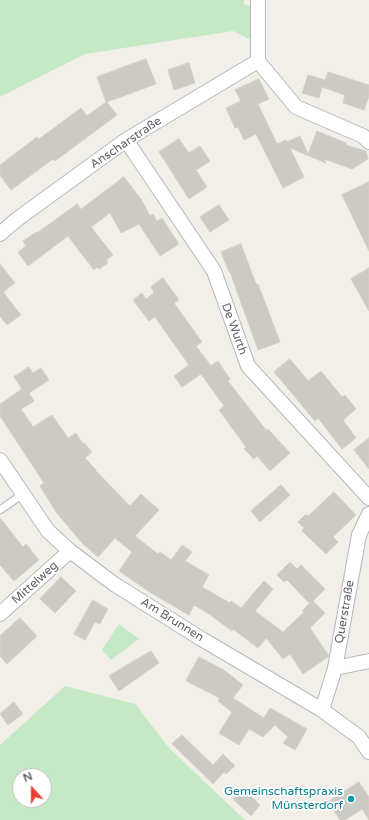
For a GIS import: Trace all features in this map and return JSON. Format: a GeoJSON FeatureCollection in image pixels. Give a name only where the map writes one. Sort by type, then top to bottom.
{"type":"FeatureCollection","features":[{"type":"Feature","properties":{"kind":"street"},"geometry":{"type":"LineString","coordinates":[[258,0],[258,61],[296,107],[363,136],[369,142]]}},
{"type":"Feature","properties":{"kind":"street","name":"Anscharstraße"},"geometry":{"type":"LineString","coordinates":[[0,234],[16,220],[126,140],[258,61]]}},
{"type":"Feature","properties":{"kind":"street","name":"De Wurth"},"geometry":{"type":"LineString","coordinates":[[126,140],[214,271],[248,366],[369,498]]}},
{"type":"Feature","properties":{"kind":"street","name":"Am Brunnen"},"geometry":{"type":"LineString","coordinates":[[0,460],[48,531],[70,551],[114,584],[200,638],[322,710],[359,737],[369,752]]}},
{"type":"Feature","properties":{"kind":"street","name":"Querstraße"},"geometry":{"type":"LineString","coordinates":[[322,710],[335,668],[359,535],[369,514]]}},
{"type":"Feature","properties":{"kind":"street","name":"Mittelweg"},"geometry":{"type":"LineString","coordinates":[[0,614],[70,551]]}},
{"type":"Feature","properties":{"kind":"street"},"geometry":{"type":"LineString","coordinates":[[335,668],[369,661]]}},
{"type":"Feature","properties":{"kind":"lane"},"geometry":{"type":"LineString","coordinates":[[0,510],[23,494]]}},
{"type":"Feature","properties":{"kind":"green space"},"geometry":{"type":"Polygon","coordinates":[[[0,0],[244,0],[244,4],[252,7],[251,40],[233,31],[85,54],[0,97],[0,0]]]}},
{"type":"Feature","properties":{"kind":"green space"},"geometry":{"type":"Polygon","coordinates":[[[119,624],[139,639],[111,660],[102,650],[119,624]]]}},
{"type":"Feature","properties":{"kind":"green space"},"geometry":{"type":"Polygon","coordinates":[[[65,686],[135,704],[170,749],[245,820],[0,820],[0,745],[65,686]]]}},
{"type":"Feature","properties":{"kind":"building"},"geometry":{"type":"Polygon","coordinates":[[[146,59],[156,84],[107,102],[117,115],[55,161],[53,159],[11,190],[0,175],[0,165],[37,137],[39,139],[81,108],[87,116],[106,102],[97,77],[146,59]]]}},
{"type":"Feature","properties":{"kind":"building"},"geometry":{"type":"Polygon","coordinates":[[[189,63],[195,83],[174,90],[168,70],[189,63]]]}},
{"type":"Feature","properties":{"kind":"building"},"geometry":{"type":"Polygon","coordinates":[[[328,72],[369,85],[369,96],[364,110],[343,103],[345,95],[322,87],[319,98],[302,93],[308,75],[325,80],[328,72]]]}},
{"type":"Feature","properties":{"kind":"building"},"geometry":{"type":"Polygon","coordinates":[[[259,79],[269,99],[258,104],[277,144],[286,140],[287,142],[300,136],[308,154],[317,131],[346,143],[346,145],[366,151],[368,159],[352,169],[324,159],[326,163],[290,148],[304,177],[283,188],[256,134],[244,140],[238,127],[235,128],[226,108],[241,101],[235,90],[259,79]]]}},
{"type":"Feature","properties":{"kind":"building"},"geometry":{"type":"Polygon","coordinates":[[[179,139],[189,153],[200,146],[210,161],[196,170],[207,187],[189,199],[159,152],[179,139]]]}},
{"type":"Feature","properties":{"kind":"building"},"geometry":{"type":"Polygon","coordinates":[[[124,177],[141,199],[150,216],[153,214],[157,221],[162,218],[179,244],[160,256],[139,224],[121,233],[110,213],[91,227],[113,255],[106,260],[108,263],[99,269],[97,267],[94,270],[68,236],[28,266],[18,252],[26,246],[23,241],[36,232],[37,233],[77,204],[81,209],[124,177]]]}},
{"type":"Feature","properties":{"kind":"building"},"geometry":{"type":"Polygon","coordinates":[[[369,182],[369,251],[342,195],[369,182]]]}},
{"type":"Feature","properties":{"kind":"building"},"geometry":{"type":"Polygon","coordinates":[[[219,205],[229,220],[210,232],[200,217],[219,205]]]}},
{"type":"Feature","properties":{"kind":"building"},"geometry":{"type":"Polygon","coordinates":[[[241,244],[280,342],[258,350],[230,272],[221,252],[241,244]]]}},
{"type":"Feature","properties":{"kind":"building"},"geometry":{"type":"Polygon","coordinates":[[[0,264],[15,283],[3,292],[21,315],[7,325],[0,316],[0,264]]]}},
{"type":"Feature","properties":{"kind":"building"},"geometry":{"type":"Polygon","coordinates":[[[369,268],[369,311],[351,279],[369,268]]]}},
{"type":"Feature","properties":{"kind":"building"},"geometry":{"type":"Polygon","coordinates":[[[163,278],[179,300],[174,303],[202,342],[196,346],[211,366],[218,361],[230,379],[228,381],[266,430],[268,429],[290,453],[270,471],[257,456],[254,459],[244,449],[246,447],[219,410],[224,406],[201,374],[182,387],[174,376],[189,365],[155,317],[149,321],[133,300],[142,293],[146,299],[154,293],[151,287],[163,278]]]}},
{"type":"Feature","properties":{"kind":"building"},"geometry":{"type":"Polygon","coordinates":[[[290,359],[308,381],[321,371],[342,397],[345,395],[356,409],[343,420],[356,438],[342,449],[318,418],[315,421],[274,372],[290,359]]]}},
{"type":"Feature","properties":{"kind":"building"},"geometry":{"type":"Polygon","coordinates":[[[29,367],[33,373],[41,368],[49,380],[29,393],[34,401],[21,409],[33,427],[52,415],[68,438],[76,433],[83,444],[84,443],[92,452],[85,458],[130,506],[141,494],[159,510],[135,536],[158,554],[160,552],[171,560],[182,545],[192,552],[185,561],[209,575],[202,587],[230,603],[231,601],[241,608],[264,581],[273,589],[255,611],[283,632],[304,612],[302,611],[310,603],[287,580],[284,582],[277,575],[290,562],[297,569],[301,565],[325,589],[313,601],[325,613],[310,628],[329,656],[303,674],[290,654],[283,659],[266,638],[258,648],[233,629],[232,631],[194,605],[189,615],[151,593],[119,571],[132,552],[115,538],[98,557],[83,544],[56,512],[40,486],[44,483],[0,416],[0,404],[22,389],[14,377],[29,367]]]}},
{"type":"Feature","properties":{"kind":"building"},"geometry":{"type":"Polygon","coordinates":[[[369,438],[369,469],[354,450],[369,438]]]}},
{"type":"Feature","properties":{"kind":"building"},"geometry":{"type":"Polygon","coordinates":[[[281,485],[290,495],[260,522],[251,511],[281,485]]]}},
{"type":"Feature","properties":{"kind":"building"},"geometry":{"type":"Polygon","coordinates":[[[334,492],[356,515],[333,537],[338,542],[326,554],[302,531],[304,528],[298,522],[306,514],[308,516],[334,492]]]}},
{"type":"Feature","properties":{"kind":"building"},"geometry":{"type":"Polygon","coordinates":[[[0,518],[23,547],[26,544],[39,560],[14,581],[0,565],[0,518]]]}},
{"type":"Feature","properties":{"kind":"building"},"geometry":{"type":"Polygon","coordinates":[[[61,577],[76,591],[55,613],[40,599],[61,577]]]}},
{"type":"Feature","properties":{"kind":"building"},"geometry":{"type":"Polygon","coordinates":[[[93,600],[108,609],[100,624],[95,622],[85,640],[74,634],[93,600]]]}},
{"type":"Feature","properties":{"kind":"building"},"geometry":{"type":"Polygon","coordinates":[[[20,618],[37,636],[7,664],[0,656],[0,636],[20,618]]]}},
{"type":"Feature","properties":{"kind":"building"},"geometry":{"type":"Polygon","coordinates":[[[151,651],[159,663],[119,691],[109,676],[151,651]]]}},
{"type":"Feature","properties":{"kind":"building"},"geometry":{"type":"Polygon","coordinates":[[[199,657],[224,670],[243,685],[233,698],[264,718],[270,708],[307,729],[295,750],[283,743],[288,737],[275,725],[263,737],[249,729],[239,745],[219,733],[232,712],[218,701],[220,698],[186,681],[199,657]]]}},
{"type":"Feature","properties":{"kind":"building"},"geometry":{"type":"Polygon","coordinates":[[[14,702],[23,714],[8,725],[0,714],[14,702]]]}},
{"type":"Feature","properties":{"kind":"building"},"geometry":{"type":"Polygon","coordinates":[[[182,735],[213,765],[223,754],[235,766],[226,774],[224,772],[213,784],[172,744],[182,735]]]}},
{"type":"Feature","properties":{"kind":"building","name":"Gemeinschaftspraxis Münsterdorf"},"geometry":{"type":"Polygon","coordinates":[[[359,782],[369,797],[369,820],[362,809],[345,820],[340,820],[328,802],[359,782]]]}},
{"type":"Feature","properties":{"kind":"building"},"geometry":{"type":"Polygon","coordinates":[[[242,788],[260,805],[251,816],[233,799],[242,788]]]}},
{"type":"Feature","properties":{"kind":"place","name":"Gemeinschaftspraxis Münsterdorf"},"geometry":{"type":"Point","coordinates":[351,799]}}]}
